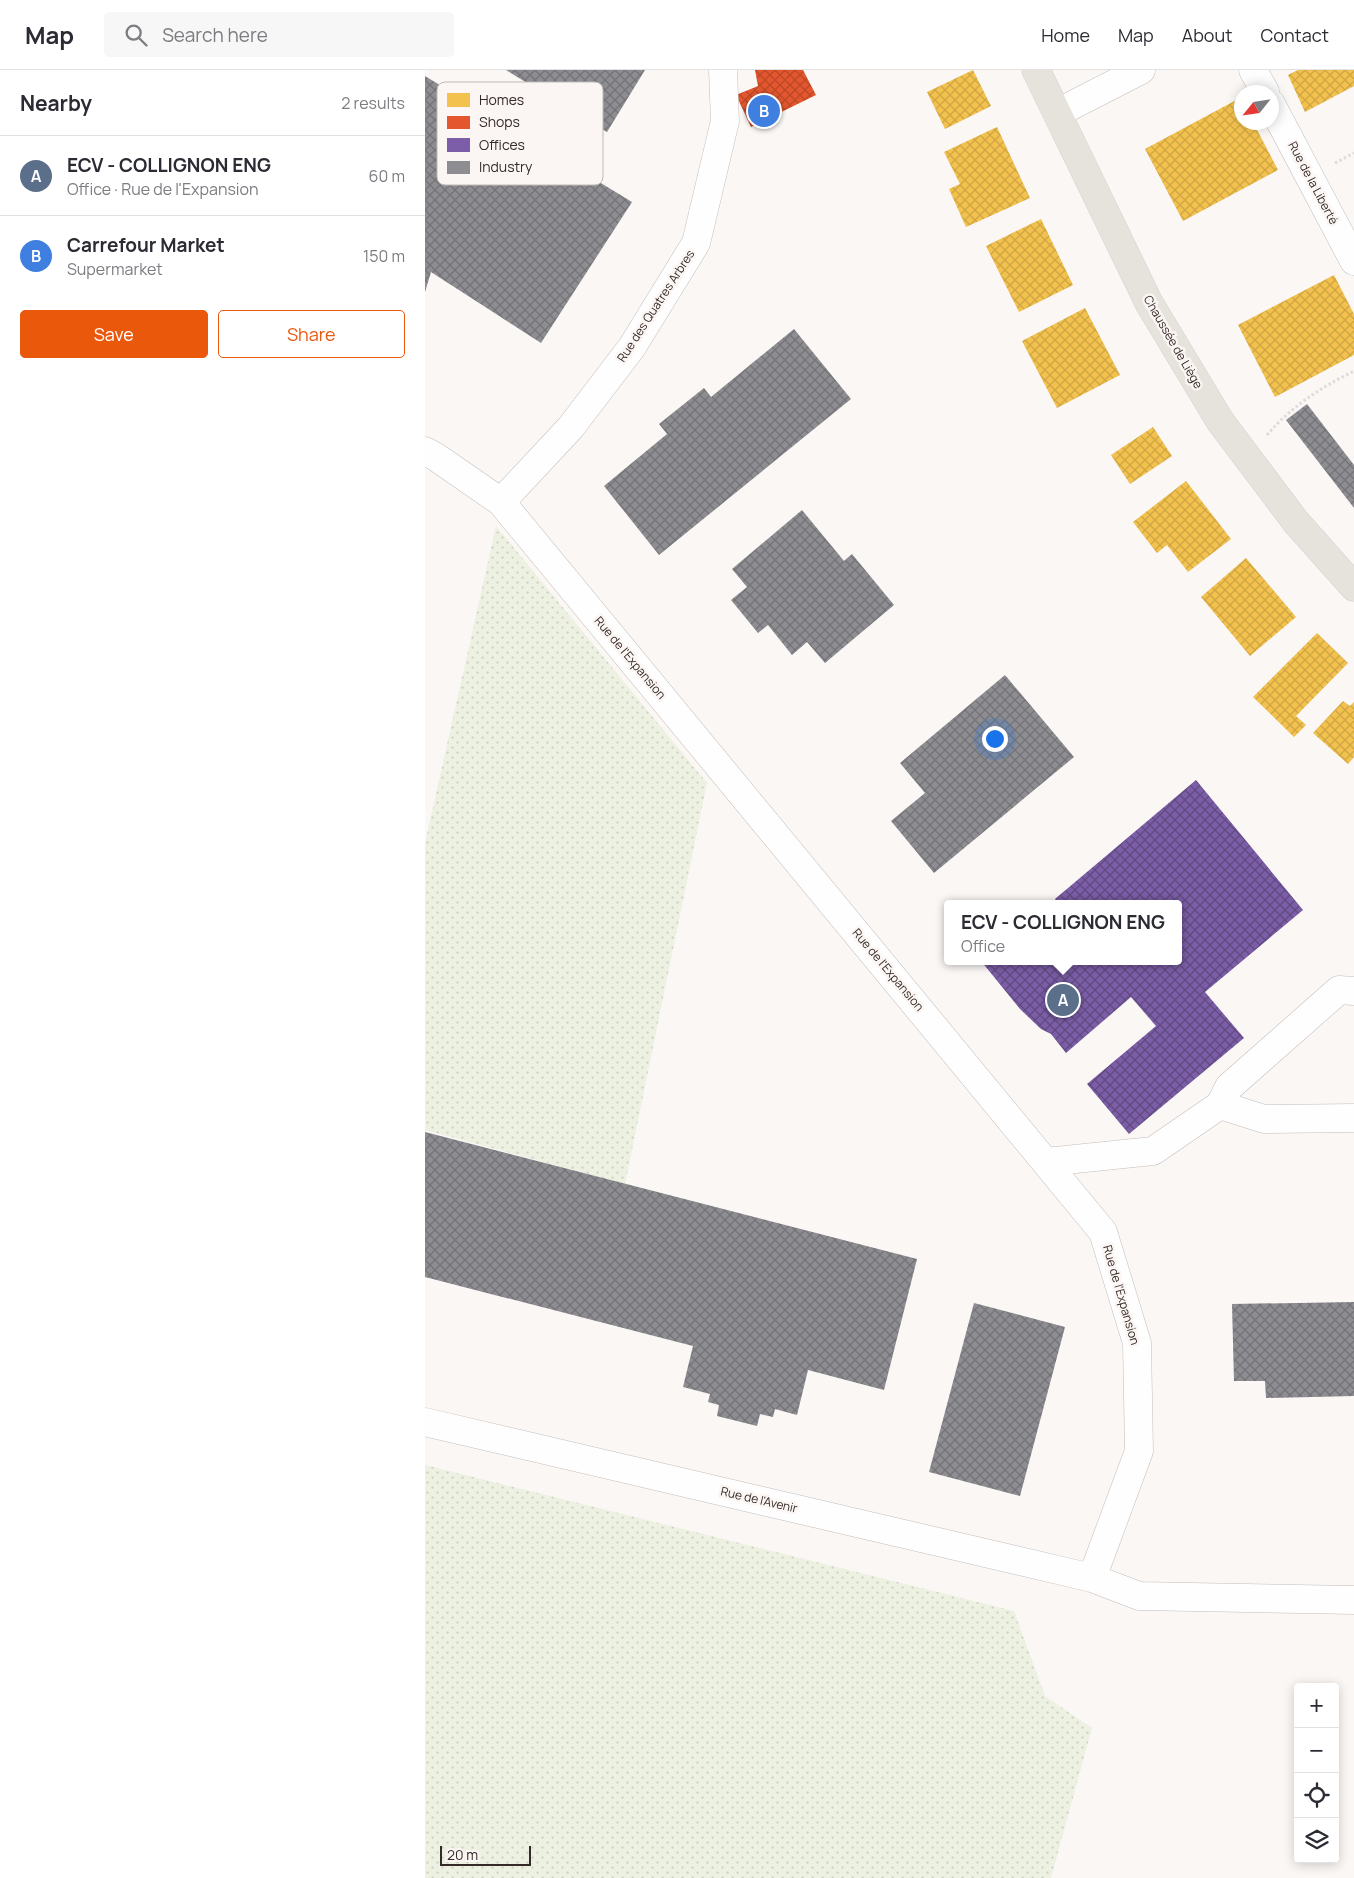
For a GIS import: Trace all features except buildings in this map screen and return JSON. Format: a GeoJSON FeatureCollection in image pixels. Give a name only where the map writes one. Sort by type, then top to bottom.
{"type":"FeatureCollection","features":[{"type":"Feature","properties":{"kind":"main road","name":"Chaussée de Liège"},"geometry":{"type":"LineString","coordinates":[[1036,70],[1149,303],[1220,421],[1296,522],[1354,587]]}},
{"type":"Feature","properties":{"kind":"street","name":"Rue des Quatres Arbres"},"geometry":{"type":"LineString","coordinates":[[501,502],[571,427],[632,346],[696,242],[725,121],[723,70]]}},
{"type":"Feature","properties":{"kind":"street"},"geometry":{"type":"LineString","coordinates":[[1057,113],[1141,70]]}},
{"type":"Feature","properties":{"kind":"street"},"geometry":{"type":"LineString","coordinates":[[1253,70],[1261,85]]}},
{"type":"Feature","properties":{"kind":"street","name":"Rue de la Liberté"},"geometry":{"type":"LineString","coordinates":[[1279,119],[1354,261]]}},
{"type":"Feature","properties":{"kind":"street","name":"Rue de l'Expansion"},"geometry":{"type":"LineString","coordinates":[[425,451],[501,502],[1103,1232],[1137,1342],[1139,1451],[1093,1578]]}},
{"type":"Feature","properties":{"kind":"street"},"geometry":{"type":"LineString","coordinates":[[1046,1162],[1153,1151],[1220,1105],[1229,1087],[1339,990],[1354,990]]}},
{"type":"Feature","properties":{"kind":"street"},"geometry":{"type":"LineString","coordinates":[[1220,1105],[1265,1119],[1354,1118]]}},
{"type":"Feature","properties":{"kind":"street","name":"Rue de l'Avenir"},"geometry":{"type":"LineString","coordinates":[[425,1422],[1093,1578],[1139,1596],[1354,1600]]}},
{"type":"Feature","properties":{"kind":"path"},"geometry":{"type":"LineString","coordinates":[[1331,164],[1354,153]]}},
{"type":"Feature","properties":{"kind":"path"},"geometry":{"type":"LineString","coordinates":[[1247,458],[1293,408],[1308,396],[1354,371]]}},
{"type":"Feature","properties":{"kind":"shaded area"},"geometry":{"type":"Polygon","coordinates":[[[496,526],[707,783],[625,1184],[425,1130],[425,843],[496,526]]]}},
{"type":"Feature","properties":{"kind":"shaded area"},"geometry":{"type":"Polygon","coordinates":[[[425,1465],[1014,1611],[1045,1696],[1092,1728],[1051,1878],[425,1878],[425,1465]]]}},
{"type":"Feature","properties":{"kind":"place","name":"Carrefour Market"},"geometry":{"type":"Point","coordinates":[764,111]}},
{"type":"Feature","properties":{"kind":"place","name":"ECV - COLLIGNON ENG"},"geometry":{"type":"Point","coordinates":[1063,1000]}}]}
